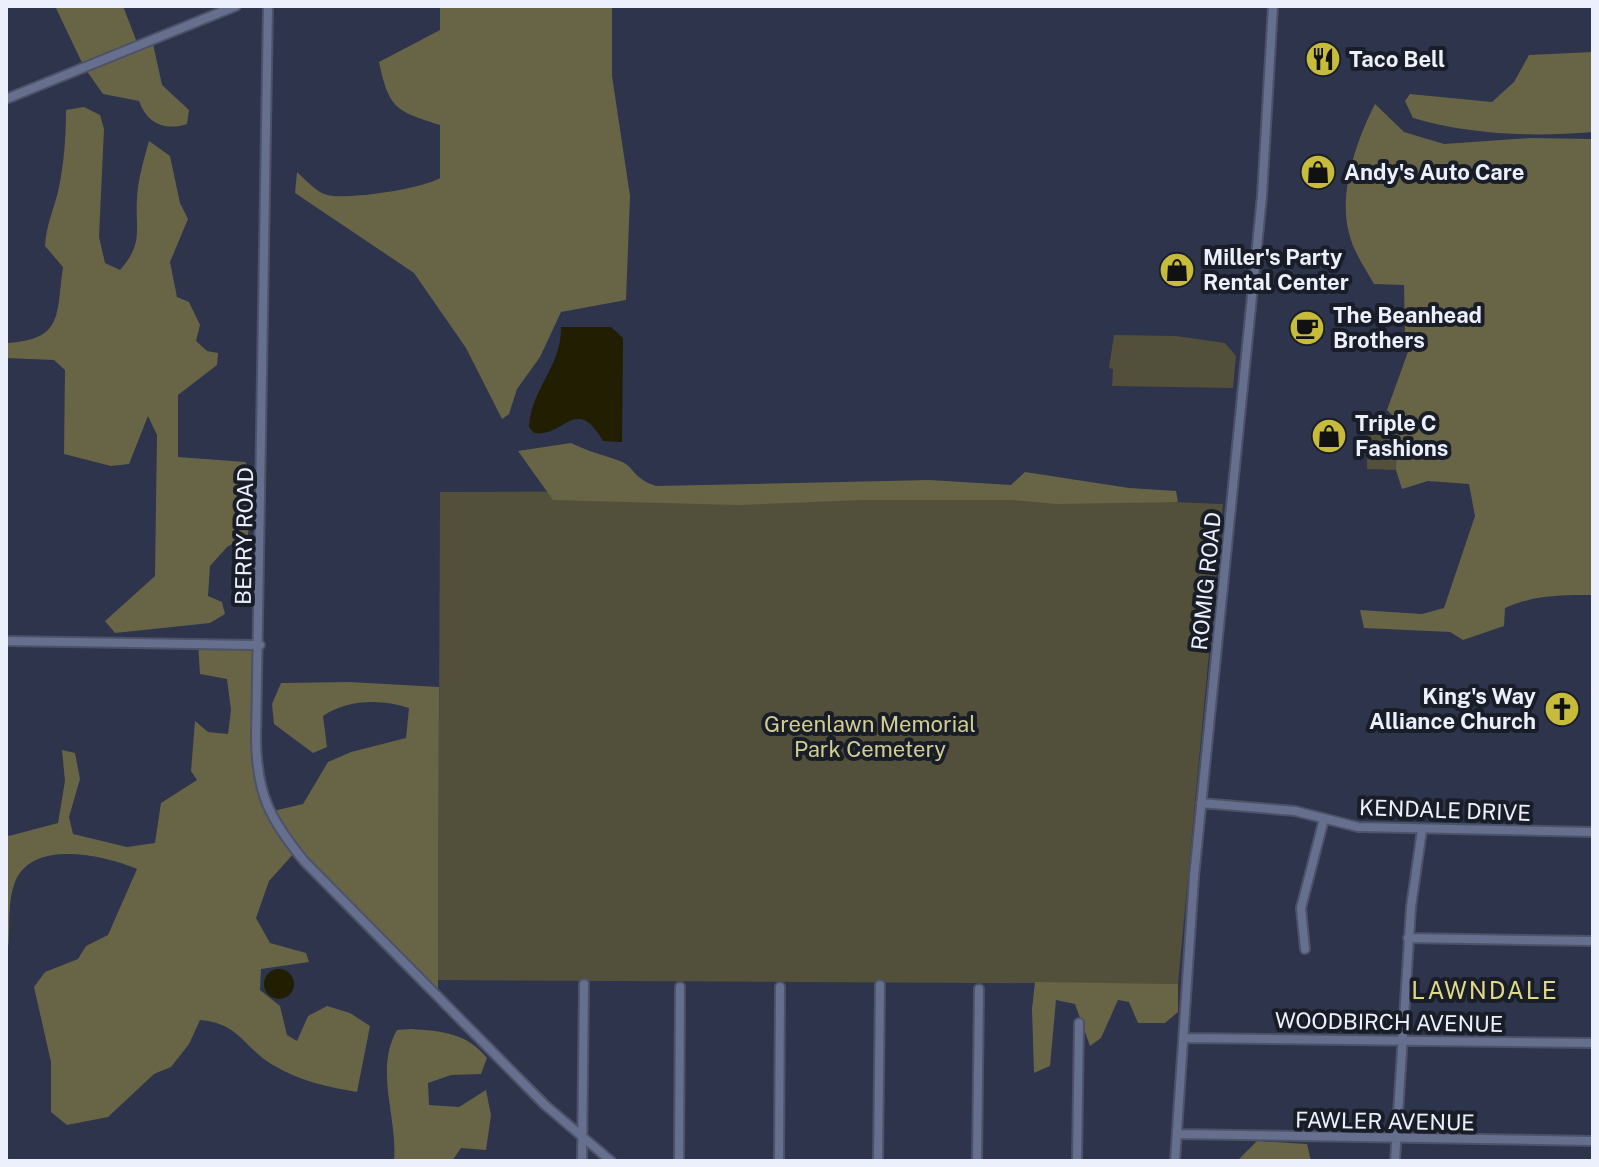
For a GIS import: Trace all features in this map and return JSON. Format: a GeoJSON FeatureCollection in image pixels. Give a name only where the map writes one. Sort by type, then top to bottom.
{"type":"FeatureCollection","features":[{"type":"Feature","properties":{"kind":"street"},"geometry":{"type":"LineString","coordinates":[[6,99],[236,6]]}},
{"type":"Feature","properties":{"kind":"street","name":"BERRY ROAD"},"geometry":{"type":"LineString","coordinates":[[268,6],[257,764],[265,805],[304,861],[438,998],[583,1139],[611,1161]]}},
{"type":"Feature","properties":{"kind":"street","name":"ROMIG ROAD"},"geometry":{"type":"LineString","coordinates":[[1175,1161],[1201,803],[1259,226],[1273,6]]}},
{"type":"Feature","properties":{"kind":"street"},"geometry":{"type":"LineString","coordinates":[[6,641],[260,645]]}},
{"type":"Feature","properties":{"kind":"street","name":"KENDALE DRIVE"},"geometry":{"type":"LineString","coordinates":[[1201,803],[1295,811],[1358,827],[1593,832]]}},
{"type":"Feature","properties":{"kind":"street"},"geometry":{"type":"LineString","coordinates":[[1305,949],[1301,908],[1324,819]]}},
{"type":"Feature","properties":{"kind":"street"},"geometry":{"type":"LineString","coordinates":[[1395,1161],[1405,1041],[1408,938],[1422,830]]}},
{"type":"Feature","properties":{"kind":"street"},"geometry":{"type":"LineString","coordinates":[[1408,938],[1593,941]]}},
{"type":"Feature","properties":{"kind":"street"},"geometry":{"type":"LineString","coordinates":[[582,1161],[584,984]]}},
{"type":"Feature","properties":{"kind":"street"},"geometry":{"type":"LineString","coordinates":[[878,1161],[880,985]]}},
{"type":"Feature","properties":{"kind":"street"},"geometry":{"type":"LineString","coordinates":[[679,1161],[680,987]]}},
{"type":"Feature","properties":{"kind":"street"},"geometry":{"type":"LineString","coordinates":[[779,1161],[780,987]]}},
{"type":"Feature","properties":{"kind":"street"},"geometry":{"type":"LineString","coordinates":[[977,1161],[979,989]]}},
{"type":"Feature","properties":{"kind":"street"},"geometry":{"type":"LineString","coordinates":[[1077,1161],[1079,1023]]}},
{"type":"Feature","properties":{"kind":"street","name":"WOODBIRCH AVENUE"},"geometry":{"type":"LineString","coordinates":[[1184,1038],[1593,1043]]}},
{"type":"Feature","properties":{"kind":"street","name":"FAWLER AVENUE"},"geometry":{"type":"LineString","coordinates":[[1177,1134],[1593,1141]]}},
{"type":"Feature","properties":{"kind":"green space"},"geometry":{"type":"Polygon","coordinates":[[[1114,335],[1176,336],[1225,343],[1236,356],[1233,388],[1112,386],[1113,369],[1109,368],[1114,335]]]}},
{"type":"Feature","properties":{"kind":"green space"},"geometry":{"type":"Polygon","coordinates":[[[1368,418],[1397,420],[1396,470],[1367,469],[1368,418]]]}},
{"type":"Feature","properties":{"kind":"green space","name":"Greenlawn Memorial Park Cemetery"},"geometry":{"type":"Polygon","coordinates":[[[870,490],[1223,504],[1178,984],[438,980],[440,492],[870,490]]]}},
{"type":"Feature","properties":{"kind":"shaded area"},"geometry":{"type":"Polygon","coordinates":[[[55,6],[123,6],[138,45],[152,39],[162,85],[189,110],[187,124],[171,127],[158,124],[142,109],[139,101],[103,94],[84,67],[55,6]]]}},
{"type":"Feature","properties":{"kind":"shaded area"},"geometry":{"type":"Polygon","coordinates":[[[440,6],[612,6],[612,76],[630,196],[626,300],[561,312],[540,357],[517,389],[509,414],[502,419],[466,348],[414,273],[295,193],[297,172],[319,191],[337,196],[402,190],[440,178],[440,125],[413,116],[397,106],[387,90],[379,62],[440,30],[440,6]]]}},
{"type":"Feature","properties":{"kind":"shaded area"},"geometry":{"type":"Polygon","coordinates":[[[1593,52],[1593,132],[1525,134],[1457,128],[1413,118],[1405,101],[1410,94],[1492,102],[1514,82],[1529,55],[1593,52]]]}},
{"type":"Feature","properties":{"kind":"shaded area"},"geometry":{"type":"Polygon","coordinates":[[[1375,104],[1404,132],[1444,144],[1530,138],[1593,139],[1593,595],[1526,600],[1505,608],[1504,626],[1463,640],[1450,632],[1364,628],[1360,610],[1422,614],[1444,608],[1475,516],[1469,484],[1428,481],[1402,489],[1396,470],[1397,420],[1387,410],[1409,349],[1405,337],[1404,285],[1374,284],[1353,246],[1346,217],[1351,167],[1375,104]]]}},
{"type":"Feature","properties":{"kind":"shaded area"},"geometry":{"type":"Polygon","coordinates":[[[84,107],[100,115],[104,129],[99,237],[105,263],[120,270],[135,244],[137,198],[149,141],[170,156],[180,203],[188,219],[170,262],[177,297],[189,302],[200,325],[196,341],[207,351],[218,353],[217,365],[178,395],[178,457],[245,462],[253,473],[248,535],[227,547],[210,566],[208,596],[222,602],[225,614],[210,623],[115,633],[105,621],[155,576],[157,435],[148,416],[129,464],[111,466],[64,454],[65,370],[54,360],[6,358],[6,343],[38,337],[54,322],[63,267],[45,246],[62,172],[66,110],[84,107]]]}},
{"type":"Feature","properties":{"kind":"shaded area"},"geometry":{"type":"Polygon","coordinates":[[[561,327],[611,327],[623,338],[622,442],[603,441],[594,427],[577,419],[544,433],[534,433],[529,427],[535,401],[557,354],[561,327]]]}},
{"type":"Feature","properties":{"kind":"shaded area"},"geometry":{"type":"Polygon","coordinates":[[[571,443],[625,463],[643,480],[656,486],[929,480],[1011,485],[1025,472],[1129,488],[1176,491],[1178,502],[1056,504],[1012,500],[861,500],[739,505],[553,500],[518,451],[571,443]]]}},
{"type":"Feature","properties":{"kind":"shaded area"},"geometry":{"type":"Polygon","coordinates":[[[198,643],[260,645],[256,740],[269,812],[303,804],[328,762],[351,752],[406,738],[409,708],[365,702],[333,710],[323,716],[327,747],[313,753],[274,724],[272,704],[281,683],[349,682],[439,687],[438,998],[296,851],[269,881],[256,918],[270,943],[306,953],[309,962],[261,969],[260,990],[280,1006],[287,1035],[297,1041],[308,1016],[327,1006],[350,1013],[370,1026],[357,1092],[293,1075],[263,1058],[224,1026],[200,1020],[189,1044],[171,1067],[154,1074],[108,1117],[67,1125],[51,1112],[51,1062],[34,987],[45,972],[78,959],[86,946],[108,935],[137,869],[106,859],[68,854],[35,861],[22,870],[10,903],[6,961],[6,832],[9,836],[58,823],[65,781],[62,750],[75,753],[80,779],[69,817],[73,834],[127,847],[155,843],[161,803],[197,780],[191,771],[195,721],[208,732],[228,734],[231,710],[227,679],[200,674],[198,643]]]}},
{"type":"Feature","properties":{"kind":"shaded area"},"geometry":{"type":"Polygon","coordinates":[[[279,969],[290,973],[294,984],[290,995],[279,999],[268,995],[264,984],[268,973],[279,969]]]}},
{"type":"Feature","properties":{"kind":"shaded area"},"geometry":{"type":"Polygon","coordinates":[[[1035,982],[1178,984],[1178,1012],[1165,1023],[1138,1023],[1129,1002],[1118,1000],[1101,1038],[1090,1046],[1075,1004],[1056,1000],[1050,1066],[1034,1073],[1032,1009],[1035,982]]]}},
{"type":"Feature","properties":{"kind":"shaded area"},"geometry":{"type":"Polygon","coordinates":[[[397,1030],[443,1032],[462,1038],[487,1058],[481,1074],[451,1075],[428,1083],[429,1105],[459,1107],[486,1090],[491,1115],[486,1150],[461,1148],[452,1161],[394,1161],[387,1061],[397,1030]]]}},
{"type":"Feature","properties":{"kind":"shaded area"},"geometry":{"type":"Polygon","coordinates":[[[1257,1141],[1307,1144],[1311,1161],[1237,1161],[1257,1141]]]}},
{"type":"Feature","properties":{"kind":"place","name":"Taco Bell"},"geometry":{"type":"Point","coordinates":[1323,59]}},
{"type":"Feature","properties":{"kind":"place","name":"Andy's Auto Care"},"geometry":{"type":"Point","coordinates":[1318,172]}},
{"type":"Feature","properties":{"kind":"place","name":"Miller's Party Rental Center"},"geometry":{"type":"Point","coordinates":[1177,270]}},
{"type":"Feature","properties":{"kind":"place","name":"The Beanhead Brothers"},"geometry":{"type":"Point","coordinates":[1307,328]}},
{"type":"Feature","properties":{"kind":"place","name":"Triple C Fashions"},"geometry":{"type":"Point","coordinates":[1329,436]}},
{"type":"Feature","properties":{"kind":"place","name":"King's Way Alliance Church"},"geometry":{"type":"Point","coordinates":[1562,709]}},
{"type":"Feature","properties":{"kind":"district","name":"LAWNDALE"},"geometry":{"type":"Point","coordinates":[1485,990]}}]}
